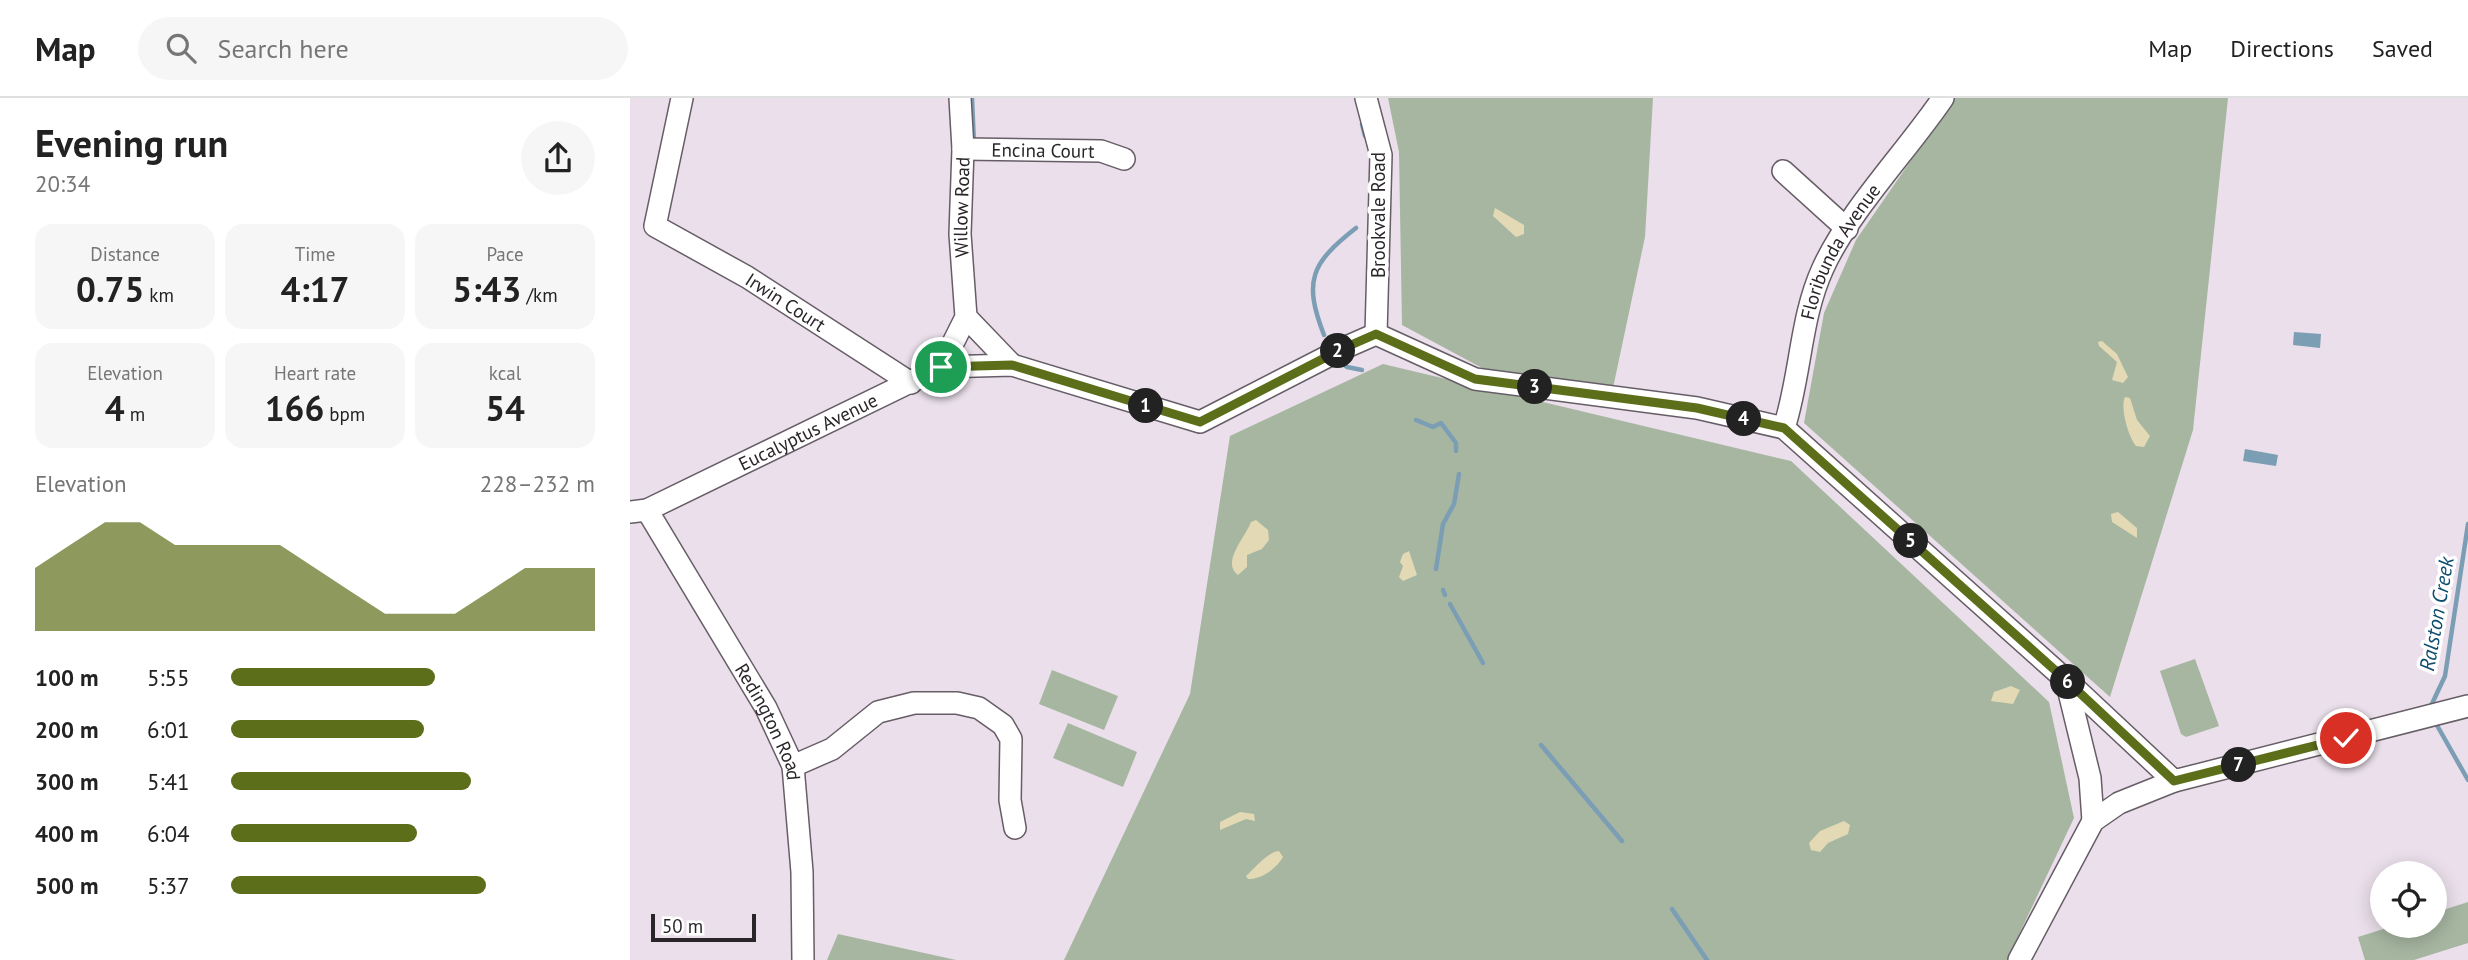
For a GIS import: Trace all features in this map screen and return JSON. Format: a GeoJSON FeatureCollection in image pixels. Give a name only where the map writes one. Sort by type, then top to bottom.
{"type":"FeatureCollection","features":[{"type":"Feature","properties":{"kind":"street","name":"Irwin Court"},"geometry":{"type":"LineString","coordinates":[[682,98],[650,234],[747,278],[911,383]]}},
{"type":"Feature","properties":{"kind":"street","name":"Willow Road"},"geometry":{"type":"LineString","coordinates":[[960,98],[963,149],[960,234],[966,317]]}},
{"type":"Feature","properties":{"kind":"street","name":"Brookvale Road"},"geometry":{"type":"LineString","coordinates":[[1366,98],[1381,155],[1376,334]]}},
{"type":"Feature","properties":{"kind":"street","name":"Floribunda Avenue"},"geometry":{"type":"LineString","coordinates":[[1784,428],[1793,400],[1810,304],[1823,267],[1847,229],[1943,98]]}},
{"type":"Feature","properties":{"kind":"street","name":"Encina Court"},"geometry":{"type":"LineString","coordinates":[[963,149],[1101,151],[1124,159]]}},
{"type":"Feature","properties":{"kind":"street"},"geometry":{"type":"LineString","coordinates":[[1783,171],[1847,229]]}},
{"type":"Feature","properties":{"kind":"street"},"geometry":{"type":"LineString","coordinates":[[941,367],[966,317],[1012,365]]}},
{"type":"Feature","properties":{"kind":"street","name":"Eucalyptus Avenue"},"geometry":{"type":"LineString","coordinates":[[638,511],[941,367],[1012,365],[1200,422],[1376,334]]}},
{"type":"Feature","properties":{"kind":"street"},"geometry":{"type":"LineString","coordinates":[[1376,334],[1475,379],[1697,408],[1784,428],[2066,680],[2174,781]]}},
{"type":"Feature","properties":{"kind":"street","name":"Redington Road"},"geometry":{"type":"LineString","coordinates":[[638,511],[766,708],[793,766],[802,872],[803,960]]}},
{"type":"Feature","properties":{"kind":"street"},"geometry":{"type":"LineString","coordinates":[[2066,680],[2090,778],[2093,821]]}},
{"type":"Feature","properties":{"kind":"street"},"geometry":{"type":"LineString","coordinates":[[793,766],[832,749],[878,712],[914,703],[957,703],[979,708],[1003,725],[1011,739],[1010,800],[1015,828]]}},
{"type":"Feature","properties":{"kind":"street"},"geometry":{"type":"LineString","coordinates":[[2019,960],[2093,821],[2119,803],[2174,781],[2426,718],[2459,707]]}},
{"type":"Feature","properties":{"kind":"green space"},"geometry":{"type":"Polygon","coordinates":[[[1388,98],[1653,98],[1645,237],[1613,388],[1484,369],[1402,325],[1399,152],[1388,98]]]}},
{"type":"Feature","properties":{"kind":"green space"},"geometry":{"type":"Polygon","coordinates":[[[1954,98],[2228,98],[2193,430],[2110,697],[1804,423],[1824,313],[1856,240],[1954,98]]]}},
{"type":"Feature","properties":{"kind":"green space"},"geometry":{"type":"Polygon","coordinates":[[[1383,364],[1791,461],[2049,702],[2074,818],[2007,960],[1064,960],[1190,694],[1230,436],[1383,364]]]}},
{"type":"Feature","properties":{"kind":"green space"},"geometry":{"type":"Polygon","coordinates":[[[2195,659],[2219,726],[2186,737],[2181,734],[2160,671],[2195,659]]]}},
{"type":"Feature","properties":{"kind":"green space"},"geometry":{"type":"Polygon","coordinates":[[[1052,670],[1118,696],[1104,730],[1039,704],[1052,670]]]}},
{"type":"Feature","properties":{"kind":"green space"},"geometry":{"type":"Polygon","coordinates":[[[1068,723],[1137,752],[1123,787],[1053,758],[1068,723]]]}},
{"type":"Feature","properties":{"kind":"green space"},"geometry":{"type":"Polygon","coordinates":[[[2468,902],[2468,943],[2414,960],[2365,960],[2358,937],[2370,933],[2370,938],[2447,938],[2447,909],[2468,902]]]}},
{"type":"Feature","properties":{"kind":"green space"},"geometry":{"type":"Polygon","coordinates":[[[838,934],[956,960],[827,960],[838,934]]]}},
{"type":"Feature","properties":{"kind":"sand"},"geometry":{"type":"Polygon","coordinates":[[[1495,208],[1524,225],[1524,234],[1516,237],[1493,216],[1495,208]]]}},
{"type":"Feature","properties":{"kind":"sand"},"geometry":{"type":"Polygon","coordinates":[[[2102,341],[2117,354],[2128,377],[2123,383],[2112,380],[2117,362],[2099,346],[2098,342],[2102,341]]]}},
{"type":"Feature","properties":{"kind":"sand"},"geometry":{"type":"Polygon","coordinates":[[[2125,397],[2130,398],[2137,420],[2150,436],[2144,447],[2136,446],[2130,436],[2124,414],[2125,397]]]}},
{"type":"Feature","properties":{"kind":"sand"},"geometry":{"type":"Polygon","coordinates":[[[2118,512],[2137,528],[2137,538],[2112,522],[2111,514],[2118,512]]]}},
{"type":"Feature","properties":{"kind":"sand"},"geometry":{"type":"Polygon","coordinates":[[[1256,520],[1268,530],[1269,540],[1262,549],[1247,555],[1247,567],[1238,575],[1233,570],[1233,557],[1251,522],[1256,520]]]}},
{"type":"Feature","properties":{"kind":"sand"},"geometry":{"type":"Polygon","coordinates":[[[1409,551],[1417,575],[1403,581],[1399,577],[1403,566],[1400,562],[1403,554],[1409,551]]]}},
{"type":"Feature","properties":{"kind":"sand"},"geometry":{"type":"Polygon","coordinates":[[[2011,686],[2020,690],[2013,704],[1991,701],[1994,692],[2011,686]]]}},
{"type":"Feature","properties":{"kind":"sand"},"geometry":{"type":"Polygon","coordinates":[[[1240,812],[1254,814],[1255,821],[1246,819],[1220,830],[1220,822],[1240,812]]]}},
{"type":"Feature","properties":{"kind":"sand"},"geometry":{"type":"Polygon","coordinates":[[[1844,821],[1850,825],[1848,834],[1828,843],[1820,852],[1811,850],[1809,843],[1820,831],[1844,821]]]}},
{"type":"Feature","properties":{"kind":"sand"},"geometry":{"type":"Polygon","coordinates":[[[1279,851],[1283,857],[1273,869],[1248,879],[1246,876],[1261,861],[1279,851]]]}},
{"type":"Feature","properties":{"kind":"water"},"geometry":{"type":"Polygon","coordinates":[[[2294,332],[2321,334],[2320,348],[2293,345],[2294,332]]]}},
{"type":"Feature","properties":{"kind":"water"},"geometry":{"type":"Polygon","coordinates":[[[2245,449],[2278,455],[2276,466],[2243,461],[2245,449]]]}},
{"type":"Feature","properties":{"kind":"waterway"},"geometry":{"type":"LineString","coordinates":[[972,98],[974,143]]}},
{"type":"Feature","properties":{"kind":"waterway"},"geometry":{"type":"LineString","coordinates":[[1362,124],[1365,136]]}},
{"type":"Feature","properties":{"kind":"waterway"},"geometry":{"type":"LineString","coordinates":[[1324,335],[1314,300],[1315,274],[1329,252],[1356,228]]}},
{"type":"Feature","properties":{"kind":"waterway"},"geometry":{"type":"LineString","coordinates":[[1338,360],[1347,367],[1362,370]]}},
{"type":"Feature","properties":{"kind":"waterway"},"geometry":{"type":"LineString","coordinates":[[1416,420],[1433,427],[1441,423],[1456,443],[1456,451]]}},
{"type":"Feature","properties":{"kind":"waterway"},"geometry":{"type":"LineString","coordinates":[[1436,569],[1443,524],[1454,504],[1459,474]]}},
{"type":"Feature","properties":{"kind":"waterway","name":"Ralston Creek"},"geometry":{"type":"LineString","coordinates":[[2430,708],[2445,676],[2468,524]]}},
{"type":"Feature","properties":{"kind":"waterway"},"geometry":{"type":"LineString","coordinates":[[1443,590],[1445,595]]}},
{"type":"Feature","properties":{"kind":"waterway"},"geometry":{"type":"LineString","coordinates":[[1450,604],[1483,663]]}},
{"type":"Feature","properties":{"kind":"waterway","name":"Ralston Creek"},"geometry":{"type":"LineString","coordinates":[[2434,720],[2468,780]]}},
{"type":"Feature","properties":{"kind":"waterway"},"geometry":{"type":"LineString","coordinates":[[1541,745],[1622,841]]}},
{"type":"Feature","properties":{"kind":"waterway"},"geometry":{"type":"LineString","coordinates":[[1672,909],[1707,960]]}},
{"type":"Feature","properties":{"kind":"route"},"geometry":{"type":"LineString","coordinates":[[941,367],[1012,365],[1200,422],[1376,334],[1475,379],[1697,408],[1784,428],[2066,680],[2174,781],[2346,738]]}}]}
